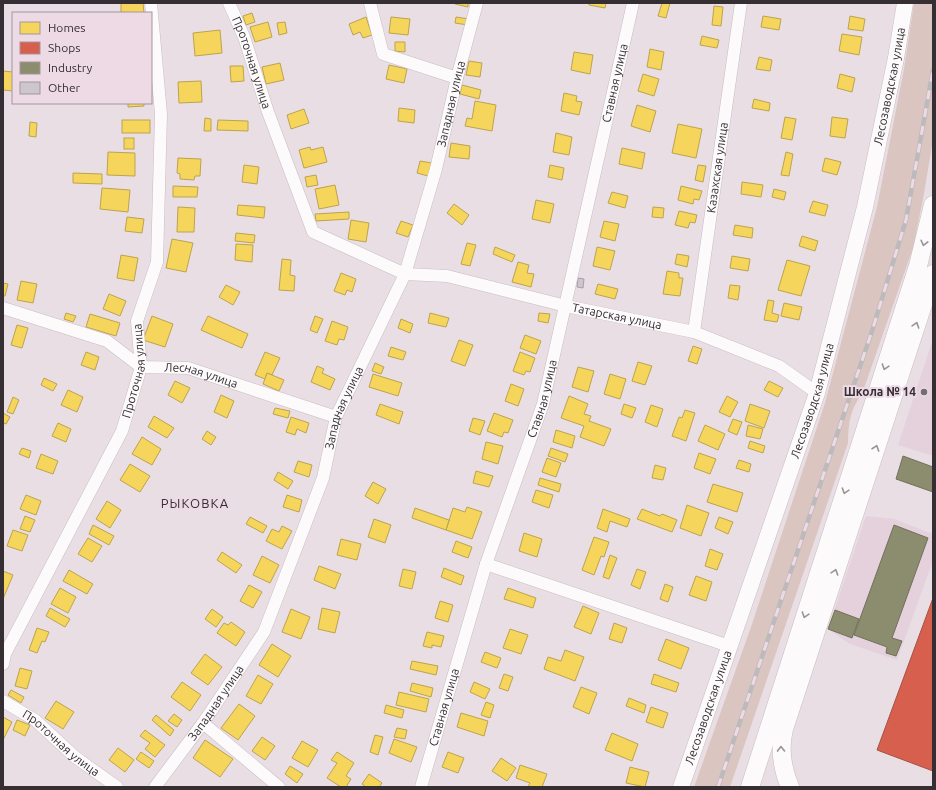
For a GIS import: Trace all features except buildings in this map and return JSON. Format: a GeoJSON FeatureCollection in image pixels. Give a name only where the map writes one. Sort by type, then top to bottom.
{"type":"FeatureCollection","features":[{"type":"Feature","properties":{"kind":"main road"},"geometry":{"type":"LineString","coordinates":[[750,787],[918,266],[933,205]]}},
{"type":"Feature","properties":{"kind":"main road"},"geometry":{"type":"LineString","coordinates":[[790,787],[782,761],[781,746],[784,729],[933,274]]}},
{"type":"Feature","properties":{"kind":"street","name":"Проточная улица"},"geometry":{"type":"LineString","coordinates":[[229,3],[244,37],[268,112],[313,232],[405,274]]}},
{"type":"Feature","properties":{"kind":"street"},"geometry":{"type":"LineString","coordinates":[[370,3],[383,54],[457,78]]}},
{"type":"Feature","properties":{"kind":"street","name":"Западная улица"},"geometry":{"type":"LineString","coordinates":[[155,787],[203,723],[264,632],[323,478],[336,417],[405,274],[436,169],[457,78],[477,3]]}},
{"type":"Feature","properties":{"kind":"street","name":"Ставная улица"},"geometry":{"type":"LineString","coordinates":[[421,787],[486,564],[543,404],[633,3]]}},
{"type":"Feature","properties":{"kind":"street","name":"Казахская улица"},"geometry":{"type":"LineString","coordinates":[[694,332],[741,3]]}},
{"type":"Feature","properties":{"kind":"street","name":"Лесозаводская улица"},"geometry":{"type":"LineString","coordinates":[[681,787],[817,393],[865,206],[896,58],[904,3]]}},
{"type":"Feature","properties":{"kind":"street","name":"Проточная улица"},"geometry":{"type":"LineString","coordinates":[[3,664],[5,654],[122,431],[141,367],[137,321],[157,262],[161,122],[152,15]]}},
{"type":"Feature","properties":{"kind":"street","name":"Татарская улица"},"geometry":{"type":"LineString","coordinates":[[405,274],[447,276],[566,306],[694,332],[779,366],[817,393]]}},
{"type":"Feature","properties":{"kind":"street"},"geometry":{"type":"LineString","coordinates":[[3,308],[107,341],[141,367]]}},
{"type":"Feature","properties":{"kind":"street","name":"Лесная улица"},"geometry":{"type":"LineString","coordinates":[[141,367],[188,368],[336,417]]}},
{"type":"Feature","properties":{"kind":"street"},"geometry":{"type":"LineString","coordinates":[[486,564],[729,646]]}},
{"type":"Feature","properties":{"kind":"street","name":"Проточная улица"},"geometry":{"type":"LineString","coordinates":[[3,702],[35,720],[75,757],[117,787]]}},
{"type":"Feature","properties":{"kind":"street"},"geometry":{"type":"LineString","coordinates":[[203,723],[279,787]]}},
{"type":"Feature","properties":{"kind":"shaded area"},"geometry":{"type":"Polygon","coordinates":[[[914,3],[933,3],[933,140],[913,248],[862,394],[852,411],[848,430],[848,443],[730,787],[694,787],[751,627],[825,403],[877,207],[904,69],[914,3]]]}},
{"type":"Feature","properties":{"kind":"shaded area","name":"Школа № 14"},"geometry":{"type":"Polygon","coordinates":[[[933,339],[933,456],[898,445],[933,339]]]}},
{"type":"Feature","properties":{"kind":"shaded area"},"geometry":{"type":"Polygon","coordinates":[[[866,516],[894,519],[933,534],[933,561],[897,660],[850,644],[828,629],[866,516]]]}},
{"type":"Feature","properties":{"kind":"railway"},"geometry":{"type":"LineString","coordinates":[[718,787],[873,328],[906,220],[933,70]]}},
{"type":"Feature","properties":{"kind":"place","name":"Школа № 14"},"geometry":{"type":"Point","coordinates":[924,392]}},
{"type":"Feature","properties":{"kind":"district","name":"РЫКОВКА"},"geometry":{"type":"Point","coordinates":[195,503]}}]}
